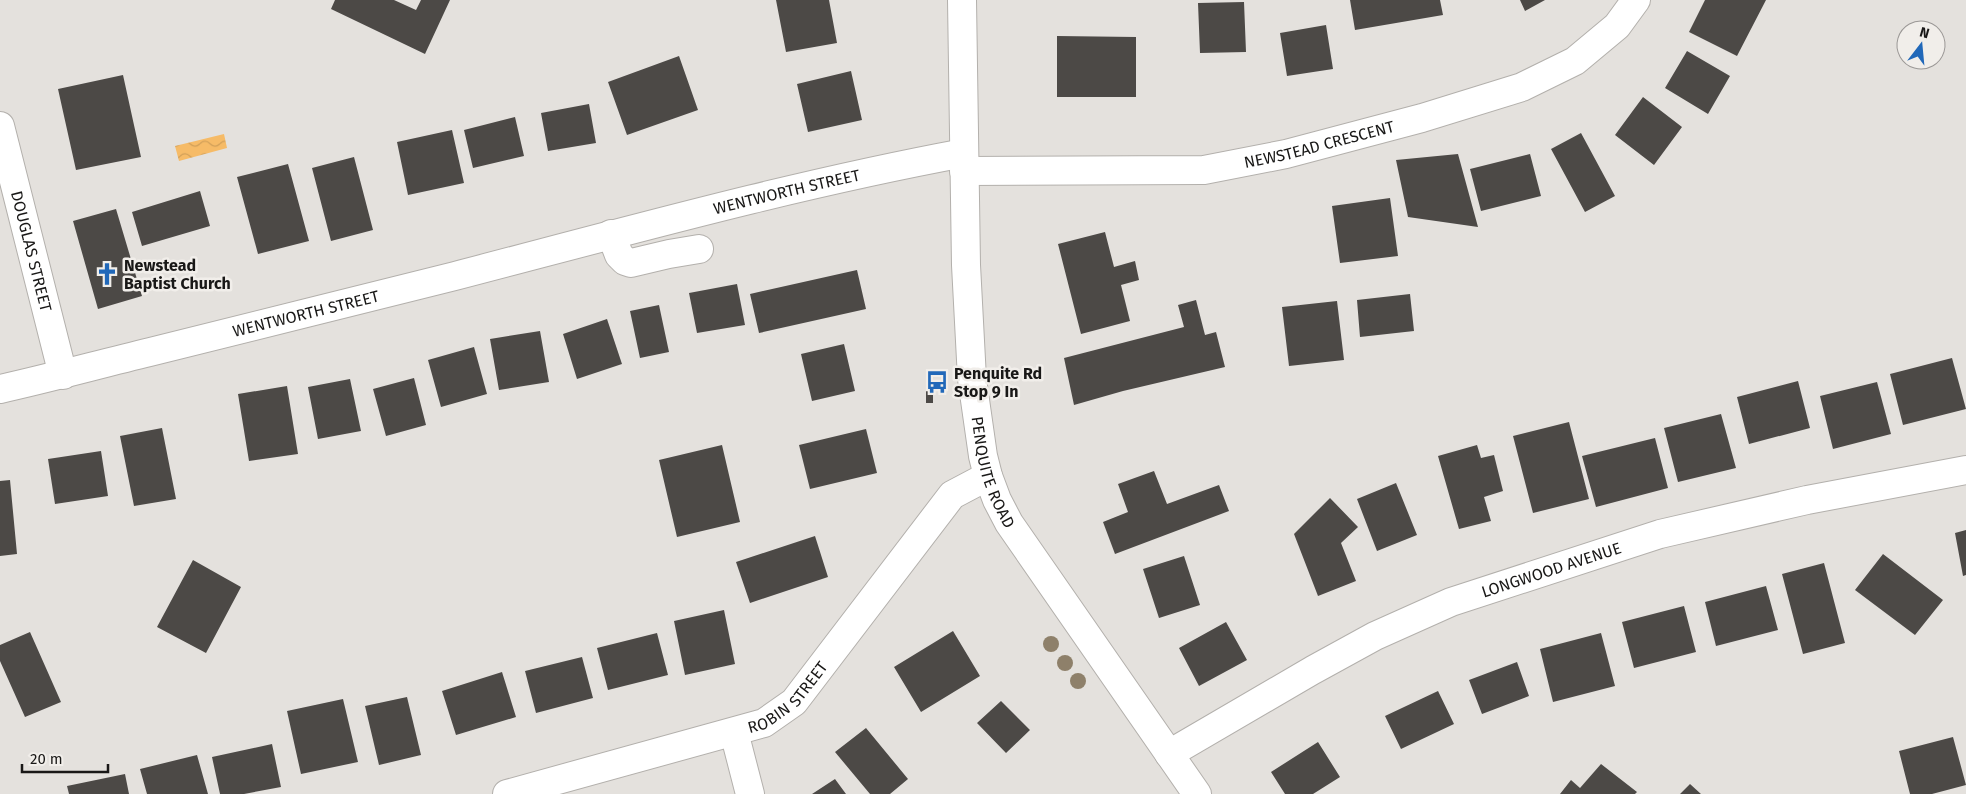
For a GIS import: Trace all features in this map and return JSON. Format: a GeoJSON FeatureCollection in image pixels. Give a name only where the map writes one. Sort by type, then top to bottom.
{"type":"FeatureCollection","features":[{"type":"Feature","properties":{"kind":"street","name":"PENQUITE ROAD"},"geometry":{"type":"LineString","coordinates":[[962,0],[968,316],[972,379],[983,456],[988,476],[996,500],[1009,523],[1197,794]]}},
{"type":"Feature","properties":{"kind":"street","name":"NEWSTEAD CRESCENT"},"geometry":{"type":"LineString","coordinates":[[964,162],[1204,170],[1286,154],[1422,118],[1522,87],[1575,62],[1617,26],[1636,0]]}},
{"type":"Feature","properties":{"kind":"street","name":"DOUGLAS STREET"},"geometry":{"type":"LineString","coordinates":[[0,126],[63,375]]}},
{"type":"Feature","properties":{"kind":"street","name":"WENTWORTH STREET"},"geometry":{"type":"LineString","coordinates":[[0,389],[63,375],[147,352],[434,281],[611,234],[888,167],[964,162]]}},
{"type":"Feature","properties":{"kind":"street"},"geometry":{"type":"LineString","coordinates":[[611,234],[619,255],[625,261],[631,263],[699,249]]}},
{"type":"Feature","properties":{"kind":"street","name":"LONGWOOD AVENUE"},"geometry":{"type":"LineString","coordinates":[[1169,754],[1367,641],[1451,602],[1660,534],[1807,500],[1966,470]]}},
{"type":"Feature","properties":{"kind":"street","name":"ROBIN STREET"},"geometry":{"type":"LineString","coordinates":[[507,794],[764,723],[794,702],[952,495],[988,476]]}},
{"type":"Feature","properties":{"kind":"street"},"geometry":{"type":"LineString","coordinates":[[734,732],[750,794]]}},
{"type":"Feature","properties":{"kind":"water"},"geometry":{"type":"Polygon","coordinates":[[[224,134],[227,148],[179,161],[175,146],[224,134]]]}},
{"type":"Feature","properties":{"kind":"building"},"geometry":{"type":"Polygon","coordinates":[[[335,0],[394,0],[416,10],[421,0],[450,0],[425,54],[331,9],[335,0]]]}},
{"type":"Feature","properties":{"kind":"building"},"geometry":{"type":"Polygon","coordinates":[[[776,0],[829,0],[837,43],[786,52],[776,0]]]}},
{"type":"Feature","properties":{"kind":"building"},"geometry":{"type":"Polygon","coordinates":[[[1350,0],[1440,0],[1443,15],[1355,30],[1350,0]]]}},
{"type":"Feature","properties":{"kind":"building"},"geometry":{"type":"Polygon","coordinates":[[[1520,0],[1545,0],[1525,11],[1520,0]]]}},
{"type":"Feature","properties":{"kind":"building"},"geometry":{"type":"Polygon","coordinates":[[[1705,0],[1766,0],[1737,56],[1689,32],[1705,0]]]}},
{"type":"Feature","properties":{"kind":"building"},"geometry":{"type":"Polygon","coordinates":[[[1244,2],[1246,52],[1200,53],[1198,3],[1244,2]]]}},
{"type":"Feature","properties":{"kind":"building"},"geometry":{"type":"Polygon","coordinates":[[[1326,25],[1333,69],[1287,76],[1280,33],[1326,25]]]}},
{"type":"Feature","properties":{"kind":"building"},"geometry":{"type":"Polygon","coordinates":[[[1057,36],[1136,37],[1136,97],[1057,97],[1057,36]]]}},
{"type":"Feature","properties":{"kind":"building"},"geometry":{"type":"Polygon","coordinates":[[[1687,51],[1730,76],[1708,114],[1665,88],[1687,51]]]}},
{"type":"Feature","properties":{"kind":"building"},"geometry":{"type":"Polygon","coordinates":[[[679,56],[698,110],[627,135],[608,82],[679,56]]]}},
{"type":"Feature","properties":{"kind":"building"},"geometry":{"type":"Polygon","coordinates":[[[851,71],[862,120],[808,132],[797,84],[851,71]]]}},
{"type":"Feature","properties":{"kind":"building"},"geometry":{"type":"Polygon","coordinates":[[[123,75],[141,157],[76,170],[58,89],[123,75]]]}},
{"type":"Feature","properties":{"kind":"building"},"geometry":{"type":"Polygon","coordinates":[[[1643,97],[1682,127],[1654,165],[1615,135],[1643,97]]]}},
{"type":"Feature","properties":{"kind":"building"},"geometry":{"type":"Polygon","coordinates":[[[589,104],[596,143],[548,151],[541,113],[589,104]]]}},
{"type":"Feature","properties":{"kind":"building"},"geometry":{"type":"Polygon","coordinates":[[[515,117],[524,156],[473,168],[464,130],[515,117]]]}},
{"type":"Feature","properties":{"kind":"building"},"geometry":{"type":"Polygon","coordinates":[[[452,130],[464,183],[408,195],[397,142],[452,130]]]}},
{"type":"Feature","properties":{"kind":"building"},"geometry":{"type":"Polygon","coordinates":[[[1581,133],[1615,196],[1585,212],[1551,149],[1581,133]]]}},
{"type":"Feature","properties":{"kind":"building"},"geometry":{"type":"Polygon","coordinates":[[[1458,154],[1478,227],[1408,217],[1396,160],[1458,154]]]}},
{"type":"Feature","properties":{"kind":"building"},"geometry":{"type":"Polygon","coordinates":[[[1530,154],[1541,196],[1481,211],[1470,169],[1530,154]]]}},
{"type":"Feature","properties":{"kind":"building"},"geometry":{"type":"Polygon","coordinates":[[[354,157],[373,230],[331,241],[312,168],[354,157]]]}},
{"type":"Feature","properties":{"kind":"building"},"geometry":{"type":"Polygon","coordinates":[[[288,164],[309,241],[258,254],[237,177],[288,164]]]}},
{"type":"Feature","properties":{"kind":"building"},"geometry":{"type":"Polygon","coordinates":[[[200,191],[210,226],[142,246],[132,212],[200,191]]]}},
{"type":"Feature","properties":{"kind":"building"},"geometry":{"type":"Polygon","coordinates":[[[1390,198],[1398,256],[1340,263],[1332,206],[1390,198]]]}},
{"type":"Feature","properties":{"kind":"building"},"geometry":{"type":"Polygon","coordinates":[[[116,209],[142,296],[98,309],[73,221],[116,209]]]}},
{"type":"Feature","properties":{"kind":"building"},"geometry":{"type":"Polygon","coordinates":[[[1105,232],[1114,267],[1135,261],[1139,280],[1121,285],[1130,321],[1081,334],[1058,244],[1105,232]]]}},
{"type":"Feature","properties":{"kind":"building"},"geometry":{"type":"Polygon","coordinates":[[[857,270],[866,309],[759,333],[750,294],[857,270]]]}},
{"type":"Feature","properties":{"kind":"building"},"geometry":{"type":"Polygon","coordinates":[[[737,284],[745,325],[697,333],[689,293],[737,284]]]}},
{"type":"Feature","properties":{"kind":"building"},"geometry":{"type":"Polygon","coordinates":[[[1410,294],[1414,331],[1360,337],[1357,300],[1410,294]]]}},
{"type":"Feature","properties":{"kind":"building"},"geometry":{"type":"Polygon","coordinates":[[[1196,300],[1205,335],[1216,332],[1225,367],[1123,391],[1074,405],[1064,358],[1184,327],[1178,305],[1196,300]]]}},
{"type":"Feature","properties":{"kind":"building"},"geometry":{"type":"Polygon","coordinates":[[[1337,301],[1344,360],[1289,366],[1282,307],[1337,301]]]}},
{"type":"Feature","properties":{"kind":"building"},"geometry":{"type":"Polygon","coordinates":[[[659,305],[669,352],[640,358],[630,311],[659,305]]]}},
{"type":"Feature","properties":{"kind":"building"},"geometry":{"type":"Polygon","coordinates":[[[607,319],[622,364],[577,379],[563,334],[607,319]]]}},
{"type":"Feature","properties":{"kind":"building"},"geometry":{"type":"Polygon","coordinates":[[[540,331],[549,382],[499,390],[490,339],[540,331]]]}},
{"type":"Feature","properties":{"kind":"building"},"geometry":{"type":"Polygon","coordinates":[[[844,344],[855,391],[812,401],[801,354],[844,344]]]}},
{"type":"Feature","properties":{"kind":"building"},"geometry":{"type":"Polygon","coordinates":[[[474,347],[487,394],[441,407],[428,360],[474,347]]]}},
{"type":"Feature","properties":{"kind":"building"},"geometry":{"type":"Polygon","coordinates":[[[1952,358],[1966,409],[1903,425],[1890,374],[1952,358]]]}},
{"type":"Feature","properties":{"kind":"building"},"geometry":{"type":"Polygon","coordinates":[[[414,378],[426,425],[386,436],[373,389],[414,378]]]}},
{"type":"Feature","properties":{"kind":"building"},"geometry":{"type":"Polygon","coordinates":[[[350,379],[361,431],[318,439],[308,387],[350,379]]]}},
{"type":"Feature","properties":{"kind":"building"},"geometry":{"type":"Polygon","coordinates":[[[1798,381],[1810,428],[1749,444],[1737,397],[1798,381]]]}},
{"type":"Feature","properties":{"kind":"building"},"geometry":{"type":"Polygon","coordinates":[[[1877,382],[1891,434],[1833,449],[1820,396],[1877,382]]]}},
{"type":"Feature","properties":{"kind":"building"},"geometry":{"type":"Polygon","coordinates":[[[287,386],[298,454],[249,461],[238,394],[287,386]]]}},
{"type":"Feature","properties":{"kind":"building"},"geometry":{"type":"Polygon","coordinates":[[[926,389],[933,389],[933,403],[926,403],[926,389]]]}},
{"type":"Feature","properties":{"kind":"building"},"geometry":{"type":"Polygon","coordinates":[[[1721,414],[1736,468],[1678,482],[1664,428],[1721,414]]]}},
{"type":"Feature","properties":{"kind":"building"},"geometry":{"type":"Polygon","coordinates":[[[1569,422],[1589,499],[1533,513],[1513,436],[1569,422]]]}},
{"type":"Feature","properties":{"kind":"building"},"geometry":{"type":"Polygon","coordinates":[[[162,428],[176,499],[134,506],[120,436],[162,428]]]}},
{"type":"Feature","properties":{"kind":"building"},"geometry":{"type":"Polygon","coordinates":[[[866,429],[877,473],[810,489],[799,445],[866,429]]]}},
{"type":"Feature","properties":{"kind":"building"},"geometry":{"type":"Polygon","coordinates":[[[1655,438],[1668,488],[1596,507],[1582,456],[1655,438]]]}},
{"type":"Feature","properties":{"kind":"building"},"geometry":{"type":"Polygon","coordinates":[[[722,445],[740,522],[677,537],[659,460],[722,445]]]}},
{"type":"Feature","properties":{"kind":"building"},"geometry":{"type":"Polygon","coordinates":[[[1477,445],[1481,458],[1494,455],[1503,491],[1484,497],[1491,521],[1459,529],[1438,456],[1477,445]]]}},
{"type":"Feature","properties":{"kind":"building"},"geometry":{"type":"Polygon","coordinates":[[[101,451],[108,496],[55,504],[48,459],[101,451]]]}},
{"type":"Feature","properties":{"kind":"building"},"geometry":{"type":"Polygon","coordinates":[[[1154,471],[1167,504],[1219,485],[1229,511],[1115,554],[1103,522],[1128,512],[1118,484],[1154,471]]]}},
{"type":"Feature","properties":{"kind":"building"},"geometry":{"type":"Polygon","coordinates":[[[10,480],[17,554],[0,556],[0,481],[10,480]]]}},
{"type":"Feature","properties":{"kind":"building"},"geometry":{"type":"Polygon","coordinates":[[[1396,483],[1417,535],[1377,551],[1357,499],[1396,483]]]}},
{"type":"Feature","properties":{"kind":"building"},"geometry":{"type":"Polygon","coordinates":[[[1330,498],[1358,527],[1341,543],[1356,581],[1318,596],[1294,534],[1330,498]]]}},
{"type":"Feature","properties":{"kind":"building"},"geometry":{"type":"Polygon","coordinates":[[[1966,530],[1966,575],[1963,576],[1955,533],[1966,530]]]}},
{"type":"Feature","properties":{"kind":"building"},"geometry":{"type":"Polygon","coordinates":[[[815,536],[828,577],[750,603],[736,562],[815,536]]]}},
{"type":"Feature","properties":{"kind":"building"},"geometry":{"type":"Polygon","coordinates":[[[1883,554],[1943,600],[1915,635],[1855,590],[1883,554]]]}},
{"type":"Feature","properties":{"kind":"building"},"geometry":{"type":"Polygon","coordinates":[[[1184,556],[1200,605],[1159,618],[1143,569],[1184,556]]]}},
{"type":"Feature","properties":{"kind":"building"},"geometry":{"type":"Polygon","coordinates":[[[193,560],[241,587],[206,653],[157,627],[193,560]]]}},
{"type":"Feature","properties":{"kind":"building"},"geometry":{"type":"Polygon","coordinates":[[[1824,563],[1845,643],[1803,654],[1782,574],[1824,563]]]}},
{"type":"Feature","properties":{"kind":"building"},"geometry":{"type":"Polygon","coordinates":[[[1766,586],[1778,630],[1716,646],[1705,602],[1766,586]]]}},
{"type":"Feature","properties":{"kind":"building"},"geometry":{"type":"Polygon","coordinates":[[[1684,606],[1696,652],[1634,668],[1622,622],[1684,606]]]}},
{"type":"Feature","properties":{"kind":"building"},"geometry":{"type":"Polygon","coordinates":[[[724,610],[735,664],[685,675],[674,621],[724,610]]]}},
{"type":"Feature","properties":{"kind":"building"},"geometry":{"type":"Polygon","coordinates":[[[1226,622],[1247,660],[1199,686],[1179,648],[1226,622]]]}},
{"type":"Feature","properties":{"kind":"building"},"geometry":{"type":"Polygon","coordinates":[[[953,631],[980,676],[921,712],[894,667],[953,631]]]}},
{"type":"Feature","properties":{"kind":"building"},"geometry":{"type":"Polygon","coordinates":[[[30,632],[61,702],[25,717],[0,661],[0,645],[30,632]]]}},
{"type":"Feature","properties":{"kind":"building"},"geometry":{"type":"Polygon","coordinates":[[[657,633],[668,675],[608,690],[597,648],[657,633]]]}},
{"type":"Feature","properties":{"kind":"building"},"geometry":{"type":"Polygon","coordinates":[[[1601,633],[1615,686],[1553,702],[1540,649],[1601,633]]]}},
{"type":"Feature","properties":{"kind":"building"},"geometry":{"type":"Polygon","coordinates":[[[582,657],[593,698],[536,713],[525,671],[582,657]]]}},
{"type":"Feature","properties":{"kind":"building"},"geometry":{"type":"Polygon","coordinates":[[[1517,662],[1529,696],[1482,714],[1469,680],[1517,662]]]}},
{"type":"Feature","properties":{"kind":"building"},"geometry":{"type":"Polygon","coordinates":[[[502,672],[516,717],[456,735],[442,691],[502,672]]]}},
{"type":"Feature","properties":{"kind":"building"},"geometry":{"type":"Polygon","coordinates":[[[1438,691],[1454,724],[1401,749],[1385,716],[1438,691]]]}},
{"type":"Feature","properties":{"kind":"building"},"geometry":{"type":"Polygon","coordinates":[[[407,697],[421,755],[379,765],[365,706],[407,697]]]}},
{"type":"Feature","properties":{"kind":"building"},"geometry":{"type":"Polygon","coordinates":[[[343,699],[358,762],[301,774],[287,711],[343,699]]]}},
{"type":"Feature","properties":{"kind":"building"},"geometry":{"type":"Polygon","coordinates":[[[1001,701],[1030,730],[1006,753],[977,723],[1001,701]]]}},
{"type":"Feature","properties":{"kind":"building"},"geometry":{"type":"Polygon","coordinates":[[[866,728],[908,779],[890,794],[870,794],[835,752],[866,728]]]}},
{"type":"Feature","properties":{"kind":"building"},"geometry":{"type":"Polygon","coordinates":[[[1953,737],[1966,785],[1932,794],[1910,794],[1899,751],[1953,737]]]}},
{"type":"Feature","properties":{"kind":"building"},"geometry":{"type":"Polygon","coordinates":[[[1318,742],[1340,777],[1313,794],[1285,794],[1271,772],[1318,742]]]}},
{"type":"Feature","properties":{"kind":"building"},"geometry":{"type":"Polygon","coordinates":[[[272,744],[281,787],[244,794],[220,794],[212,757],[272,744]]]}},
{"type":"Feature","properties":{"kind":"building"},"geometry":{"type":"Polygon","coordinates":[[[197,755],[208,794],[147,794],[140,769],[197,755]]]}},
{"type":"Feature","properties":{"kind":"building"},"geometry":{"type":"Polygon","coordinates":[[[1601,764],[1637,792],[1635,794],[1560,794],[1571,780],[1580,788],[1601,764]]]}},
{"type":"Feature","properties":{"kind":"building"},"geometry":{"type":"Polygon","coordinates":[[[125,774],[129,794],[69,794],[67,786],[125,774]]]}},
{"type":"Feature","properties":{"kind":"building"},"geometry":{"type":"Polygon","coordinates":[[[835,779],[846,794],[812,794],[835,779]]]}},
{"type":"Feature","properties":{"kind":"building"},"geometry":{"type":"Polygon","coordinates":[[[1690,784],[1701,794],[1680,794],[1690,784]]]}},
{"type":"Feature","properties":{"kind":"place","name":"Newstead Baptist Church"},"geometry":{"type":"Point","coordinates":[107,274]}},
{"type":"Feature","properties":{"kind":"place","name":"Penquite Rd Stop 9 In"},"geometry":{"type":"Point","coordinates":[937,382]}}]}
